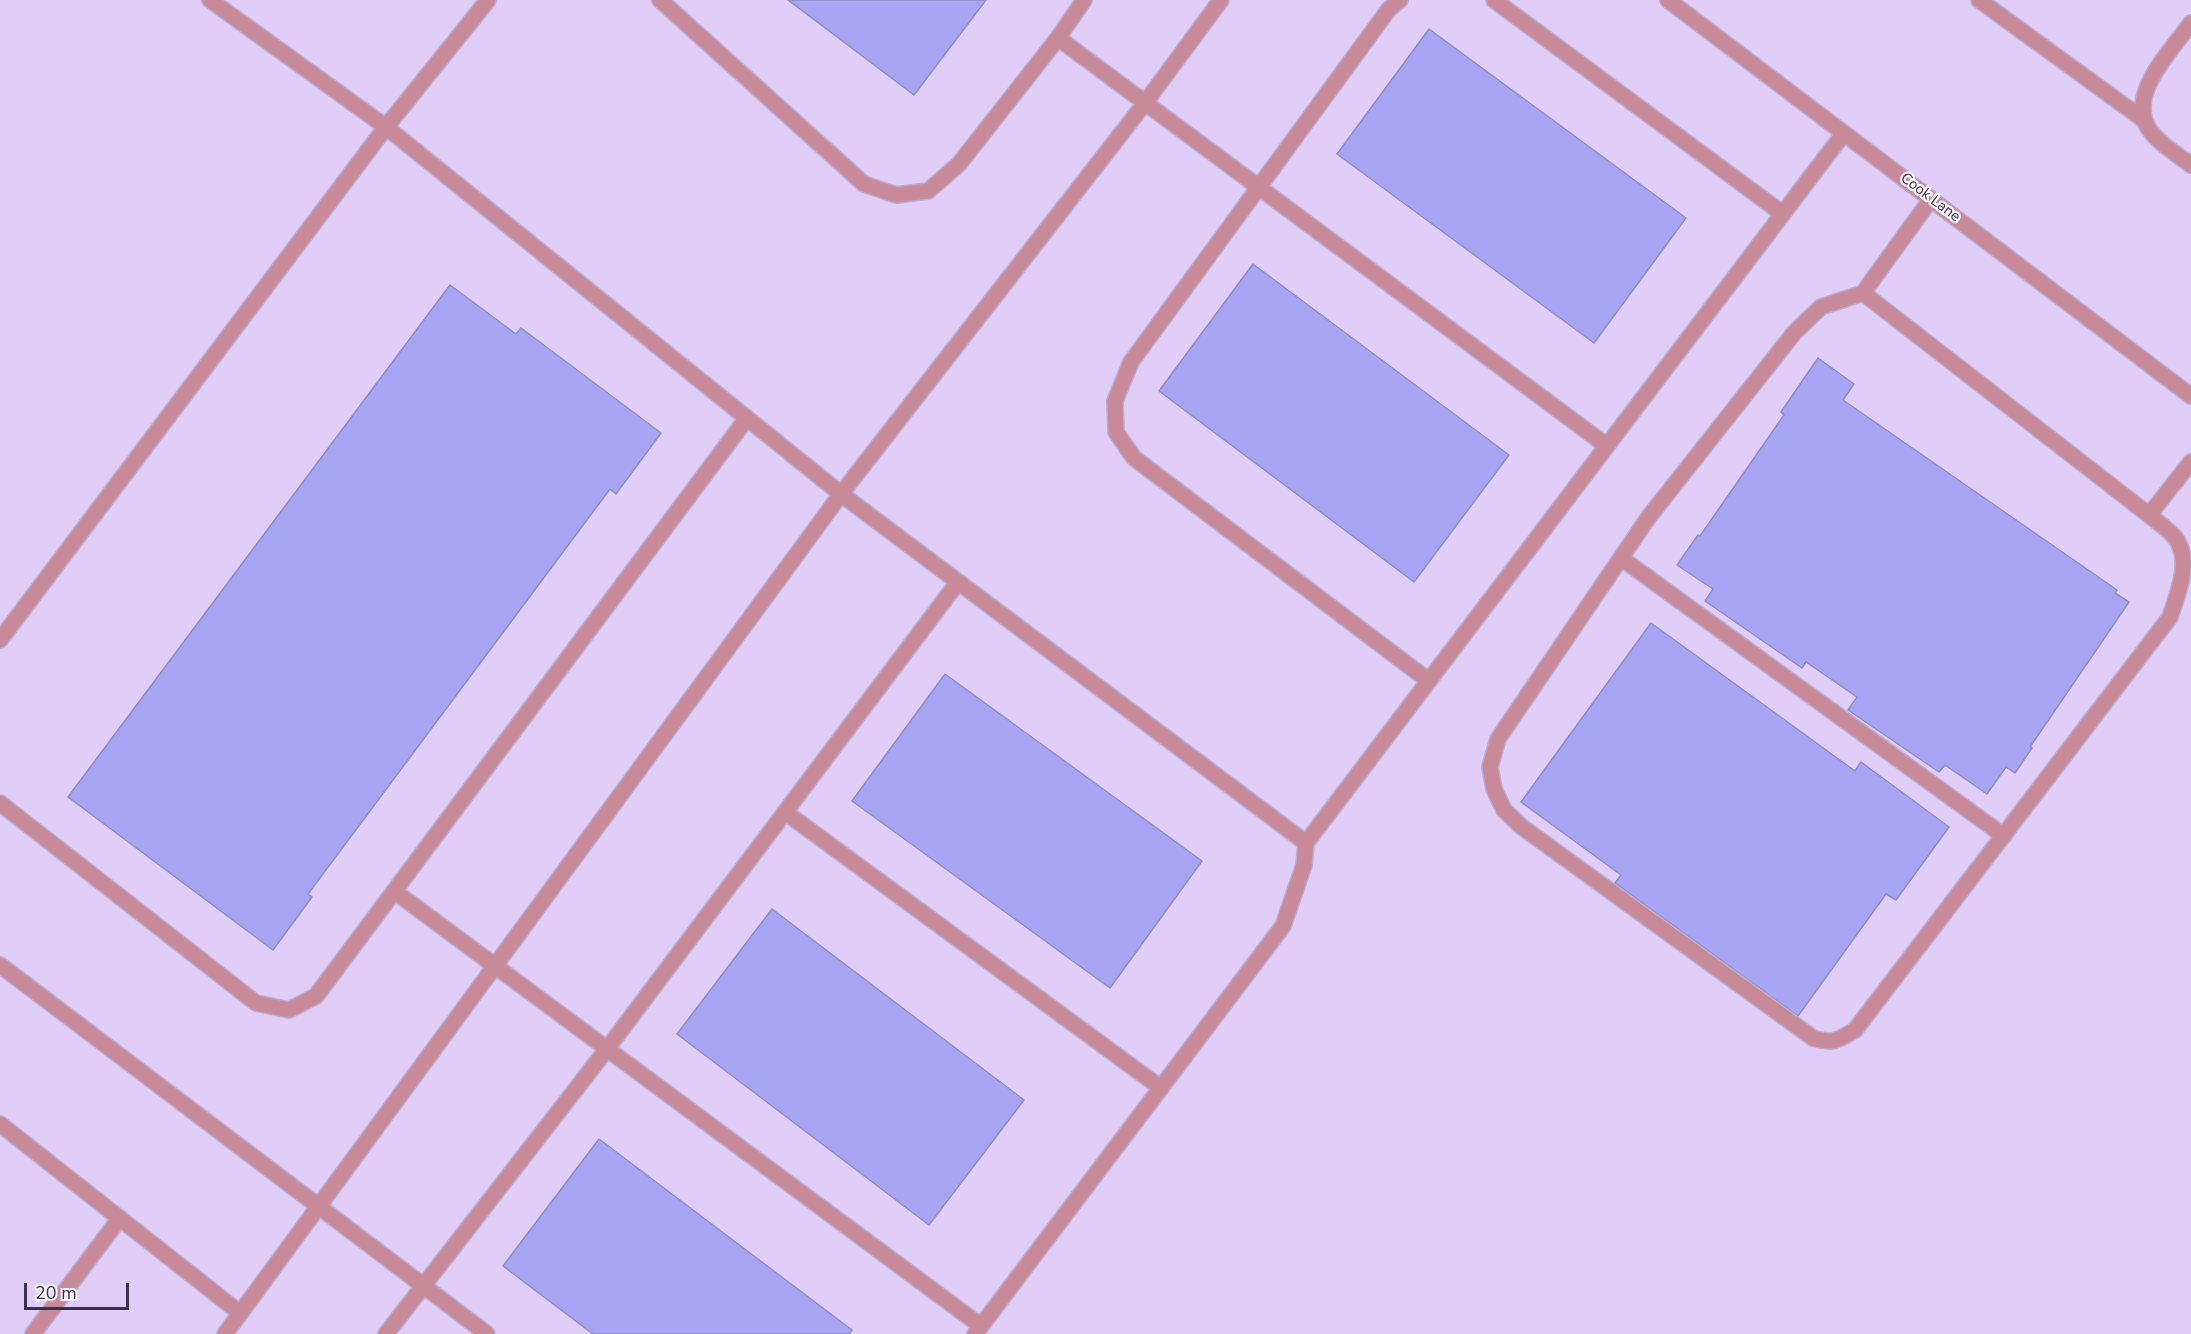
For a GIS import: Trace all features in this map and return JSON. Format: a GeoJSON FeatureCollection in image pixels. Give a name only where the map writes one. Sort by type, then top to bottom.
{"type":"FeatureCollection","features":[{"type":"Feature","properties":{"kind":"street"},"geometry":{"type":"LineString","coordinates":[[210,0],[386,127],[841,494],[1306,843]]}},
{"type":"Feature","properties":{"kind":"street"},"geometry":{"type":"LineString","coordinates":[[0,640],[386,127],[488,0]]}},
{"type":"Feature","properties":{"kind":"street"},"geometry":{"type":"LineString","coordinates":[[660,0],[864,184],[896,195],[928,191],[959,164],[1058,38],[1084,0]]}},
{"type":"Feature","properties":{"kind":"street"},"geometry":{"type":"LineString","coordinates":[[225,1334],[841,494],[1145,103],[1221,0]]}},
{"type":"Feature","properties":{"kind":"street"},"geometry":{"type":"LineString","coordinates":[[1400,0],[1389,9],[1131,362],[1115,401],[1116,432],[1134,458],[1429,681]]}},
{"type":"Feature","properties":{"kind":"street"},"geometry":{"type":"LineString","coordinates":[[1494,0],[1783,214]]}},
{"type":"Feature","properties":{"kind":"street","name":"Cook Lane"},"geometry":{"type":"LineString","coordinates":[[1668,0],[2191,396]]}},
{"type":"Feature","properties":{"kind":"street"},"geometry":{"type":"LineString","coordinates":[[1979,0],[2144,120],[2152,133],[2191,165]]}},
{"type":"Feature","properties":{"kind":"street"},"geometry":{"type":"LineString","coordinates":[[2144,120],[2142,105],[2146,89],[2155,72],[2191,23]]}},
{"type":"Feature","properties":{"kind":"street"},"geometry":{"type":"LineString","coordinates":[[1058,38],[1607,446]]}},
{"type":"Feature","properties":{"kind":"street"},"geometry":{"type":"LineString","coordinates":[[394,891],[978,1330],[1283,926],[1304,865],[1306,843],[1844,133]]}},
{"type":"Feature","properties":{"kind":"street"},"geometry":{"type":"LineString","coordinates":[[1863,293],[2176,538],[2183,553],[2182,581],[2170,617],[2004,836],[1855,1030],[1830,1043],[1813,1038],[1522,827],[1504,810],[1494,789],[1490,767],[1498,739],[1648,518],[1794,333],[1821,307],[1863,293],[1931,200]]}},
{"type":"Feature","properties":{"kind":"street"},"geometry":{"type":"LineString","coordinates":[[0,803],[256,1003],[289,1010],[316,996],[747,418]]}},
{"type":"Feature","properties":{"kind":"street"},"geometry":{"type":"LineString","coordinates":[[2149,515],[2191,462]]}},
{"type":"Feature","properties":{"kind":"street"},"geometry":{"type":"LineString","coordinates":[[1621,558],[2004,836]]}},
{"type":"Feature","properties":{"kind":"street"},"geometry":{"type":"LineString","coordinates":[[386,1334],[607,1049],[958,582]]}},
{"type":"Feature","properties":{"kind":"street"},"geometry":{"type":"LineString","coordinates":[[785,813],[1161,1088]]}},
{"type":"Feature","properties":{"kind":"street"},"geometry":{"type":"LineString","coordinates":[[0,965],[487,1334]]}},
{"type":"Feature","properties":{"kind":"street"},"geometry":{"type":"LineString","coordinates":[[0,1124],[240,1313]]}},
{"type":"Feature","properties":{"kind":"street"},"geometry":{"type":"LineString","coordinates":[[33,1334],[120,1218]]}},
{"type":"Feature","properties":{"kind":"building"},"geometry":{"type":"Polygon","coordinates":[[[788,0],[986,0],[914,95],[788,0]]]}},
{"type":"Feature","properties":{"kind":"building"},"geometry":{"type":"Polygon","coordinates":[[[1429,29],[1686,218],[1594,343],[1337,154],[1429,29]]]}},
{"type":"Feature","properties":{"kind":"building"},"geometry":{"type":"Polygon","coordinates":[[[1253,264],[1509,455],[1414,582],[1159,391],[1253,264]]]}},
{"type":"Feature","properties":{"kind":"building"},"geometry":{"type":"Polygon","coordinates":[[[450,285],[516,334],[521,328],[661,433],[616,494],[610,489],[308,894],[312,897],[273,950],[68,797],[450,285]]]}},
{"type":"Feature","properties":{"kind":"building"},"geometry":{"type":"Polygon","coordinates":[[[1818,358],[1854,384],[1843,400],[2117,590],[2115,593],[2129,602],[2030,747],[2032,748],[2015,773],[2006,767],[1987,794],[1945,765],[1939,772],[1848,710],[1857,697],[1806,662],[1802,668],[1705,601],[1713,589],[1677,565],[1698,535],[1700,536],[1784,415],[1781,412],[1818,358]]]}},
{"type":"Feature","properties":{"kind":"building"},"geometry":{"type":"Polygon","coordinates":[[[1651,623],[1855,771],[1861,762],[1949,827],[1896,900],[1886,894],[1798,1016],[1615,883],[1621,875],[1521,802],[1651,623]]]}},
{"type":"Feature","properties":{"kind":"building"},"geometry":{"type":"Polygon","coordinates":[[[945,674],[1202,861],[1110,988],[852,801],[945,674]]]}},
{"type":"Feature","properties":{"kind":"building"},"geometry":{"type":"Polygon","coordinates":[[[772,909],[1024,1100],[929,1225],[677,1034],[772,909]]]}},
{"type":"Feature","properties":{"kind":"building"},"geometry":{"type":"Polygon","coordinates":[[[599,1139],[852,1330],[849,1334],[593,1334],[503,1266],[599,1139]]]}}]}
